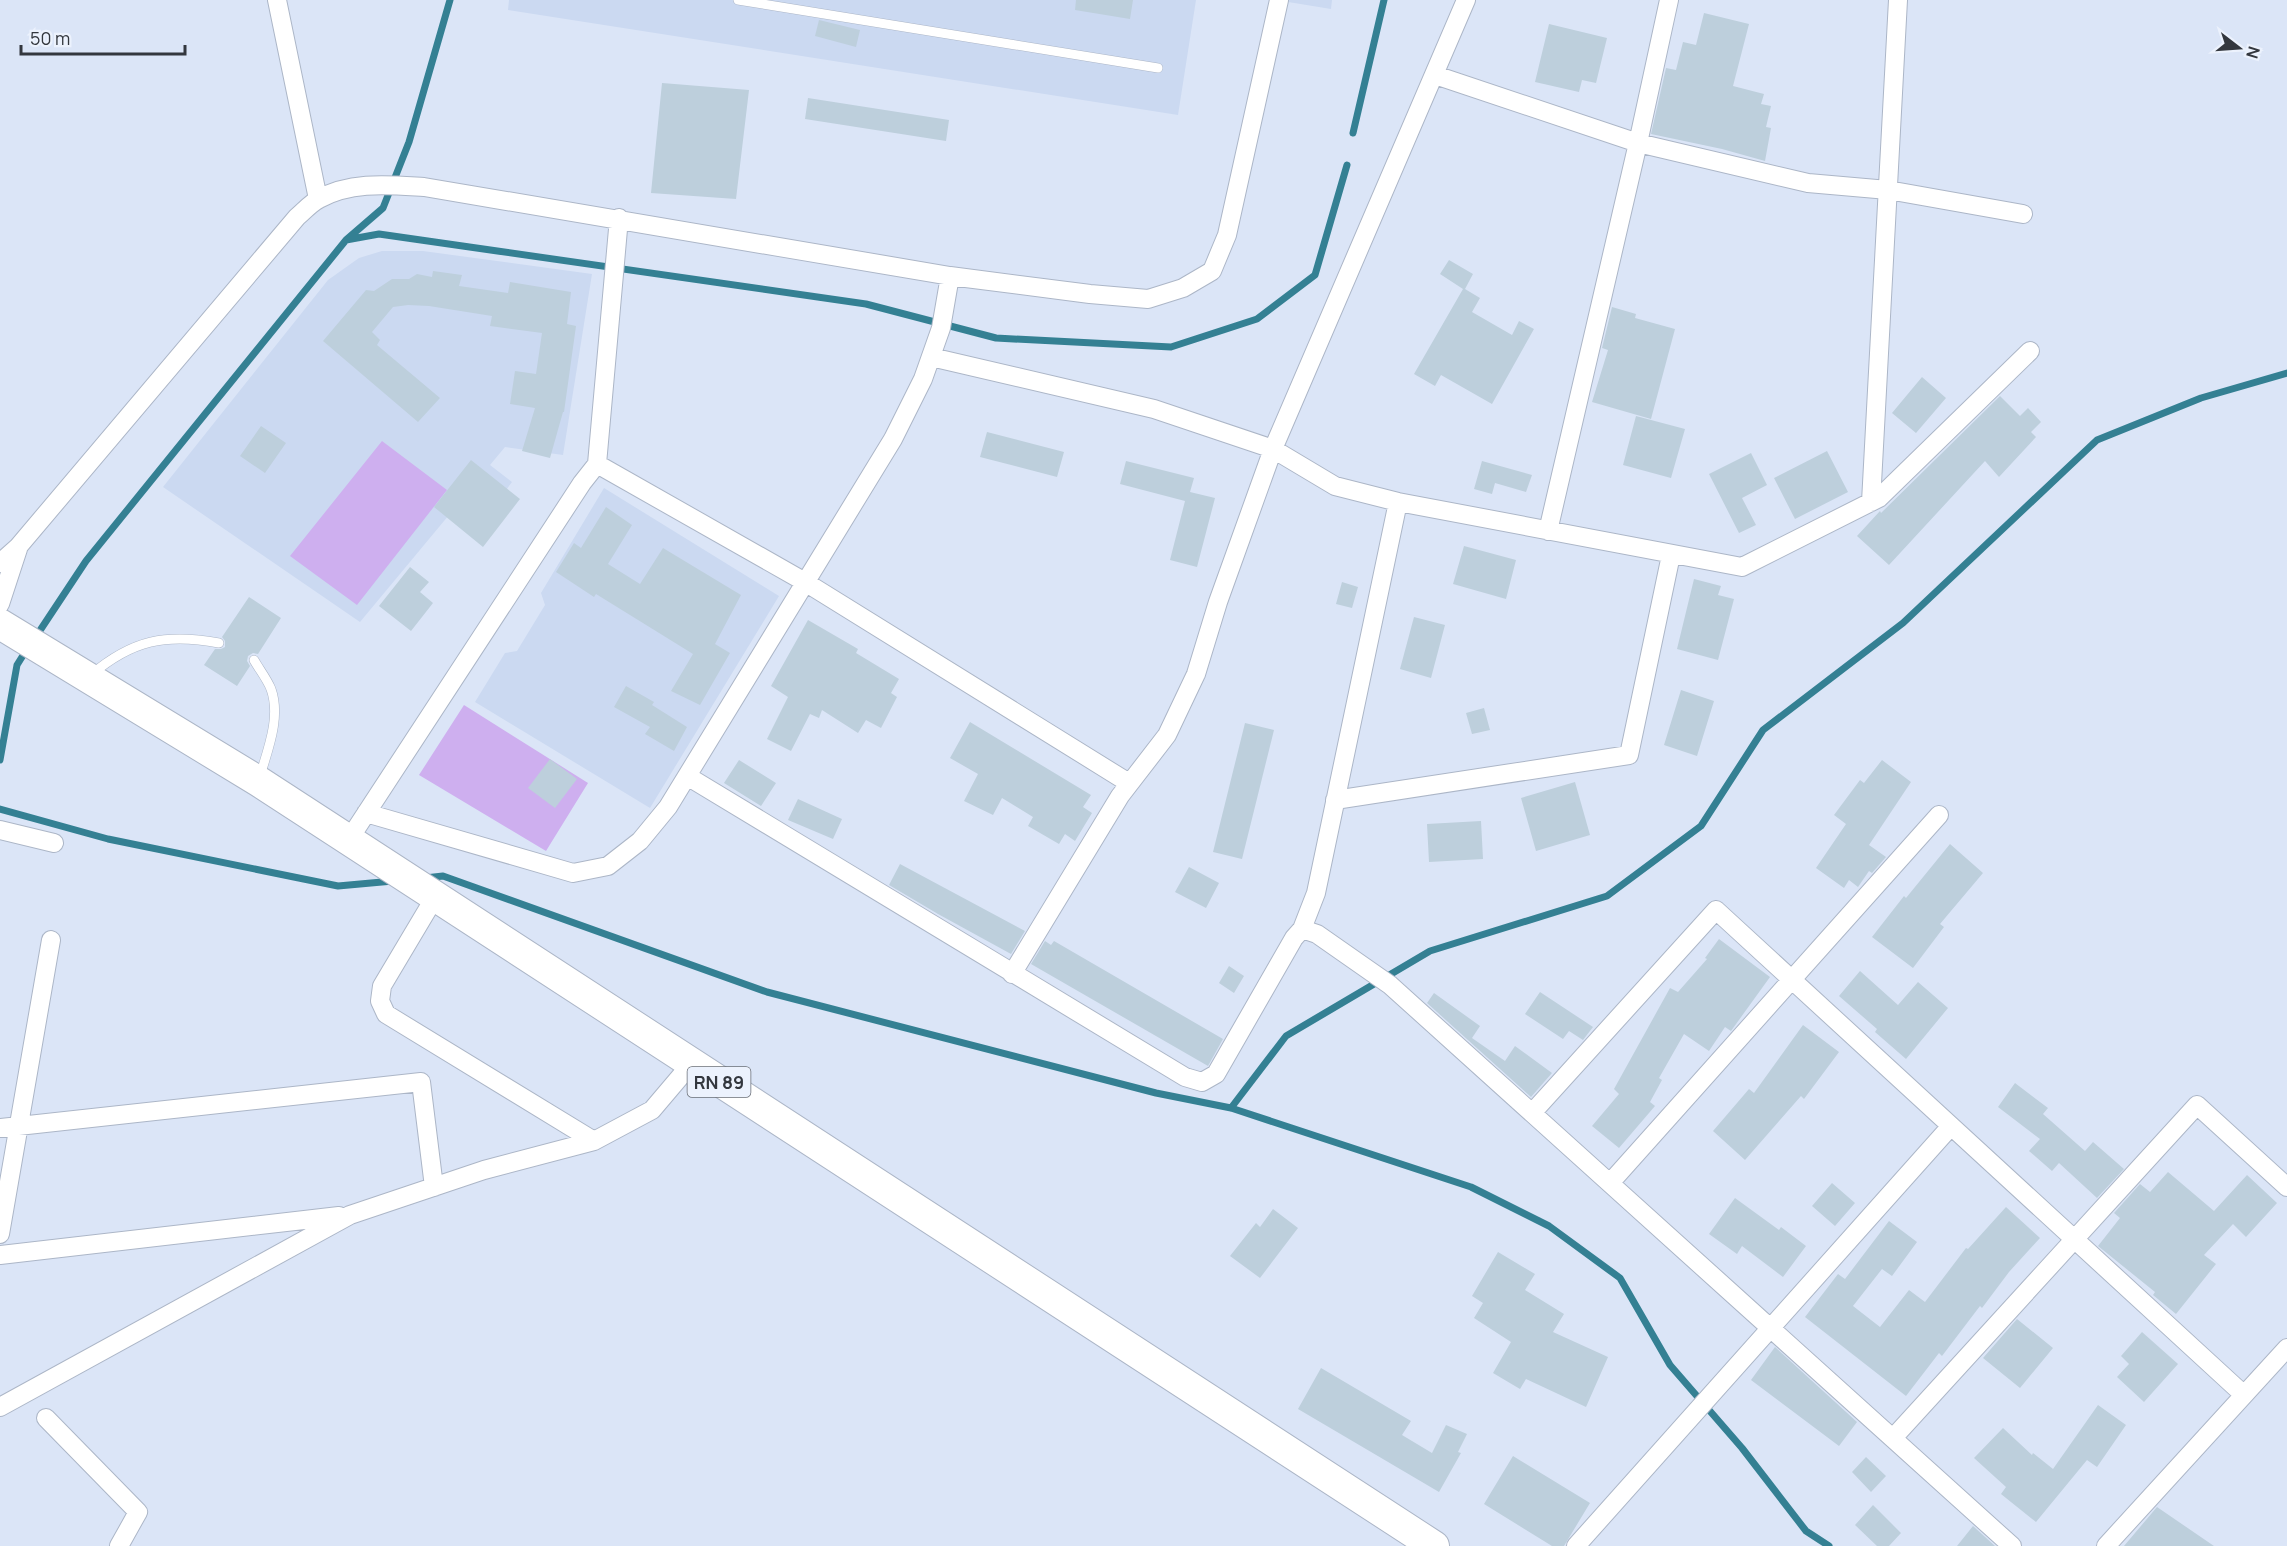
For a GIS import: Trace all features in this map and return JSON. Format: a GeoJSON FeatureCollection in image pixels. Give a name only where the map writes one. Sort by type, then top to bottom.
{"type":"FeatureCollection","features":[{"type":"Feature","properties":{"kind":"main road","name":"RN 89"},"geometry":{"type":"LineString","coordinates":[[0,624],[258,781],[1434,1546]]}},
{"type":"Feature","properties":{"kind":"street"},"geometry":{"type":"LineString","coordinates":[[277,0],[318,199]]}},
{"type":"Feature","properties":{"kind":"street"},"geometry":{"type":"LineString","coordinates":[[0,563],[18,547],[297,217],[318,199],[342,189],[375,184],[406,186],[620,218],[950,276],[1090,294],[1148,299],[1183,288],[1212,271],[1227,235],[1279,0]]}},
{"type":"Feature","properties":{"kind":"street"},"geometry":{"type":"LineString","coordinates":[[1012,974],[1120,796],[1167,735],[1196,674],[1218,602],[1273,449],[1466,0]]}},
{"type":"Feature","properties":{"kind":"street"},"geometry":{"type":"LineString","coordinates":[[1548,531],[1669,0]]}},
{"type":"Feature","properties":{"kind":"street"},"geometry":{"type":"LineString","coordinates":[[1871,502],[1898,0]]}},
{"type":"Feature","properties":{"kind":"street"},"geometry":{"type":"LineString","coordinates":[[1435,75],[1638,143],[1808,183],[1888,190],[2023,214]]}},
{"type":"Feature","properties":{"kind":"street"},"geometry":{"type":"LineString","coordinates":[[348,841],[582,483],[597,464],[620,218]]}},
{"type":"Feature","properties":{"kind":"street"},"geometry":{"type":"LineString","coordinates":[[366,813],[573,873],[608,866],[640,841],[668,807],[893,439],[924,379],[941,328],[950,276]]}},
{"type":"Feature","properties":{"kind":"street"},"geometry":{"type":"LineString","coordinates":[[931,357],[1154,409],[1273,449],[1335,486],[1398,502],[1743,567],[1879,498],[2030,351]]}},
{"type":"Feature","properties":{"kind":"street"},"geometry":{"type":"LineString","coordinates":[[597,464],[805,582],[1129,783]]}},
{"type":"Feature","properties":{"kind":"street"},"geometry":{"type":"LineString","coordinates":[[687,776],[1185,1077],[1202,1082],[1216,1074],[1294,938],[1302,930],[1316,893],[1398,502]]}},
{"type":"Feature","properties":{"kind":"street"},"geometry":{"type":"LineString","coordinates":[[0,604],[18,547]]}},
{"type":"Feature","properties":{"kind":"street"},"geometry":{"type":"LineString","coordinates":[[1335,800],[1629,755],[1671,555]]}},
{"type":"Feature","properties":{"kind":"street"},"geometry":{"type":"LineString","coordinates":[[1610,1183],[1940,815]]}},
{"type":"Feature","properties":{"kind":"street"},"geometry":{"type":"LineString","coordinates":[[0,830],[54,843]]}},
{"type":"Feature","properties":{"kind":"street"},"geometry":{"type":"LineString","coordinates":[[435,897],[382,986],[380,1000],[386,1014],[594,1141]]}},
{"type":"Feature","properties":{"kind":"street"},"geometry":{"type":"LineString","coordinates":[[1532,1113],[1716,910],[2244,1395]]}},
{"type":"Feature","properties":{"kind":"street"},"geometry":{"type":"LineString","coordinates":[[1302,930],[1317,934],[1390,985],[2012,1546]]}},
{"type":"Feature","properties":{"kind":"street"},"geometry":{"type":"LineString","coordinates":[[0,1234],[9,1128],[51,940]]}},
{"type":"Feature","properties":{"kind":"street"},"geometry":{"type":"LineString","coordinates":[[0,1407],[350,1215],[484,1170],[594,1141],[652,1110],[691,1064]]}},
{"type":"Feature","properties":{"kind":"street"},"geometry":{"type":"LineString","coordinates":[[9,1128],[421,1082],[434,1187]]}},
{"type":"Feature","properties":{"kind":"street"},"geometry":{"type":"LineString","coordinates":[[1893,1438],[2197,1105],[2287,1187]]}},
{"type":"Feature","properties":{"kind":"street"},"geometry":{"type":"LineString","coordinates":[[1576,1546],[1951,1126]]}},
{"type":"Feature","properties":{"kind":"street"},"geometry":{"type":"LineString","coordinates":[[0,1255],[350,1215]]}},
{"type":"Feature","properties":{"kind":"street"},"geometry":{"type":"LineString","coordinates":[[2106,1546],[2287,1348]]}},
{"type":"Feature","properties":{"kind":"street"},"geometry":{"type":"LineString","coordinates":[[46,1418],[138,1512],[119,1546]]}},
{"type":"Feature","properties":{"kind":"lane"},"geometry":{"type":"LineString","coordinates":[[738,0],[1158,68]]}},
{"type":"Feature","properties":{"kind":"lane"},"geometry":{"type":"LineString","coordinates":[[87,678],[109,660],[135,646],[153,641],[190,638],[219,643]]}},
{"type":"Feature","properties":{"kind":"lane"},"geometry":{"type":"LineString","coordinates":[[254,660],[271,688],[275,712],[270,742],[258,781]]}},
{"type":"Feature","properties":{"kind":"shaded area"},"geometry":{"type":"Polygon","coordinates":[[[509,0],[1196,0],[1178,115],[508,10],[509,0]]]}},
{"type":"Feature","properties":{"kind":"shaded area"},"geometry":{"type":"Polygon","coordinates":[[[1276,0],[1332,0],[1331,9],[1276,0]]]}},
{"type":"Feature","properties":{"kind":"shaded area"},"geometry":{"type":"Polygon","coordinates":[[[382,251],[423,251],[592,274],[563,455],[505,447],[490,465],[512,482],[473,534],[449,515],[360,622],[163,487],[328,280],[359,258],[382,251]]]}},
{"type":"Feature","properties":{"kind":"shaded area"},"geometry":{"type":"Polygon","coordinates":[[[382,441],[447,490],[357,605],[290,556],[382,441]]]}},
{"type":"Feature","properties":{"kind":"shaded area"},"geometry":{"type":"Polygon","coordinates":[[[604,488],[779,596],[650,808],[475,702],[505,653],[517,651],[545,605],[541,593],[604,488]]]}},
{"type":"Feature","properties":{"kind":"shaded area"},"geometry":{"type":"Polygon","coordinates":[[[464,705],[588,783],[546,851],[419,775],[464,705]]]}},
{"type":"Feature","properties":{"kind":"building"},"geometry":{"type":"Polygon","coordinates":[[[1076,0],[1133,0],[1130,19],[1075,10],[1076,0]]]}},
{"type":"Feature","properties":{"kind":"building"},"geometry":{"type":"Polygon","coordinates":[[[1704,13],[1749,24],[1733,86],[1764,94],[1761,104],[1771,106],[1766,127],[1771,128],[1765,161],[1651,134],[1666,68],[1676,70],[1683,42],[1696,45],[1704,13]]]}},
{"type":"Feature","properties":{"kind":"building"},"geometry":{"type":"Polygon","coordinates":[[[819,20],[860,30],[856,47],[815,36],[819,20]]]}},
{"type":"Feature","properties":{"kind":"building"},"geometry":{"type":"Polygon","coordinates":[[[1549,24],[1607,38],[1596,83],[1582,80],[1579,92],[1535,82],[1549,24]]]}},
{"type":"Feature","properties":{"kind":"building"},"geometry":{"type":"Polygon","coordinates":[[[662,83],[749,90],[736,199],[651,193],[662,83]]]}},
{"type":"Feature","properties":{"kind":"building"},"geometry":{"type":"Polygon","coordinates":[[[808,98],[949,120],[946,141],[805,119],[808,98]]]}},
{"type":"Feature","properties":{"kind":"building"},"geometry":{"type":"Polygon","coordinates":[[[1449,260],[1473,274],[1465,289],[1480,298],[1472,312],[1512,335],[1519,321],[1534,329],[1492,404],[1441,375],[1435,386],[1414,374],[1463,289],[1440,274],[1449,260]]]}},
{"type":"Feature","properties":{"kind":"building"},"geometry":{"type":"Polygon","coordinates":[[[433,271],[462,275],[459,286],[508,293],[510,282],[571,292],[567,324],[576,326],[564,412],[550,458],[522,451],[535,408],[510,404],[515,371],[536,374],[542,333],[490,326],[492,316],[429,306],[393,307],[372,332],[380,340],[377,345],[440,398],[418,422],[323,341],[366,290],[374,291],[392,279],[409,279],[417,274],[432,277],[433,271]]]}},
{"type":"Feature","properties":{"kind":"building"},"geometry":{"type":"Polygon","coordinates":[[[1612,307],[1636,314],[1635,318],[1675,329],[1651,419],[1592,402],[1608,350],[1602,348],[1612,307]]]}},
{"type":"Feature","properties":{"kind":"building"},"geometry":{"type":"Polygon","coordinates":[[[1922,377],[1946,398],[1916,433],[1892,413],[1922,377]]]}},
{"type":"Feature","properties":{"kind":"building"},"geometry":{"type":"Polygon","coordinates":[[[2000,396],[2020,416],[2028,408],[2041,422],[2031,432],[2036,437],[1999,477],[1985,461],[1889,565],[1857,536],[2000,396]]]}},
{"type":"Feature","properties":{"kind":"building"},"geometry":{"type":"Polygon","coordinates":[[[1636,416],[1685,429],[1671,478],[1623,465],[1636,416]]]}},
{"type":"Feature","properties":{"kind":"building"},"geometry":{"type":"Polygon","coordinates":[[[261,426],[286,443],[265,473],[240,456],[261,426]]]}},
{"type":"Feature","properties":{"kind":"building"},"geometry":{"type":"Polygon","coordinates":[[[987,432],[1064,452],[1057,477],[980,457],[987,432]]]}},
{"type":"Feature","properties":{"kind":"building"},"geometry":{"type":"Polygon","coordinates":[[[1827,451],[1848,492],[1795,519],[1774,478],[1827,451]]]}},
{"type":"Feature","properties":{"kind":"building"},"geometry":{"type":"Polygon","coordinates":[[[1751,453],[1767,485],[1742,498],[1756,525],[1739,533],[1709,474],[1751,453]]]}},
{"type":"Feature","properties":{"kind":"building"},"geometry":{"type":"Polygon","coordinates":[[[471,460],[520,499],[483,547],[434,507],[471,460]]]}},
{"type":"Feature","properties":{"kind":"building"},"geometry":{"type":"Polygon","coordinates":[[[1126,461],[1194,478],[1190,492],[1215,498],[1197,567],[1170,560],[1185,501],[1120,484],[1126,461]]]}},
{"type":"Feature","properties":{"kind":"building"},"geometry":{"type":"Polygon","coordinates":[[[1482,461],[1532,475],[1526,492],[1495,483],[1492,494],[1474,489],[1482,461]]]}},
{"type":"Feature","properties":{"kind":"building"},"geometry":{"type":"Polygon","coordinates":[[[606,507],[632,525],[608,564],[640,584],[663,548],[741,595],[715,644],[730,653],[700,705],[671,691],[693,654],[596,594],[594,597],[556,572],[574,543],[581,548],[606,507]]]}},
{"type":"Feature","properties":{"kind":"building"},"geometry":{"type":"Polygon","coordinates":[[[1464,546],[1516,560],[1506,599],[1453,584],[1464,546]]]}},
{"type":"Feature","properties":{"kind":"building"},"geometry":{"type":"Polygon","coordinates":[[[410,567],[429,582],[420,592],[433,603],[411,631],[379,606],[410,567]]]}},
{"type":"Feature","properties":{"kind":"building"},"geometry":{"type":"Polygon","coordinates":[[[1694,579],[1721,586],[1718,595],[1734,599],[1718,660],[1677,649],[1694,579]]]}},
{"type":"Feature","properties":{"kind":"building"},"geometry":{"type":"Polygon","coordinates":[[[1342,582],[1358,587],[1352,608],[1336,604],[1342,582]]]}},
{"type":"Feature","properties":{"kind":"building"},"geometry":{"type":"Polygon","coordinates":[[[249,597],[281,618],[258,654],[253,653],[248,656],[247,661],[250,666],[237,686],[204,665],[215,649],[225,647],[222,637],[249,597]]]}},
{"type":"Feature","properties":{"kind":"building"},"geometry":{"type":"Polygon","coordinates":[[[1414,617],[1445,625],[1431,678],[1400,669],[1414,617]]]}},
{"type":"Feature","properties":{"kind":"building"},"geometry":{"type":"Polygon","coordinates":[[[808,620],[858,649],[856,653],[899,679],[891,693],[897,697],[881,728],[866,720],[858,733],[822,710],[819,718],[810,714],[791,751],[767,739],[788,697],[771,686],[808,620]]]}},
{"type":"Feature","properties":{"kind":"building"},"geometry":{"type":"Polygon","coordinates":[[[626,686],[654,702],[652,705],[687,727],[674,751],[645,734],[650,727],[614,707],[626,686]]]}},
{"type":"Feature","properties":{"kind":"building"},"geometry":{"type":"Polygon","coordinates":[[[1681,690],[1714,701],[1697,756],[1664,745],[1681,690]]]}},
{"type":"Feature","properties":{"kind":"building"},"geometry":{"type":"Polygon","coordinates":[[[1484,708],[1490,730],[1472,734],[1466,713],[1484,708]]]}},
{"type":"Feature","properties":{"kind":"building"},"geometry":{"type":"Polygon","coordinates":[[[970,722],[1091,795],[1083,807],[1092,813],[1075,841],[1065,834],[1059,844],[1028,826],[1033,817],[1002,798],[993,815],[964,801],[978,774],[950,758],[970,722]]]}},
{"type":"Feature","properties":{"kind":"building"},"geometry":{"type":"Polygon","coordinates":[[[1245,723],[1274,730],[1242,859],[1213,852],[1245,723]]]}},
{"type":"Feature","properties":{"kind":"building"},"geometry":{"type":"Polygon","coordinates":[[[550,759],[577,779],[555,808],[528,788],[550,759]]]}},
{"type":"Feature","properties":{"kind":"building"},"geometry":{"type":"Polygon","coordinates":[[[739,760],[776,783],[761,806],[724,783],[739,760]]]}},
{"type":"Feature","properties":{"kind":"building"},"geometry":{"type":"Polygon","coordinates":[[[1882,760],[1911,782],[1869,845],[1886,857],[1872,873],[1869,871],[1858,887],[1849,880],[1844,888],[1816,868],[1846,824],[1834,815],[1860,780],[1864,783],[1882,760]]]}},
{"type":"Feature","properties":{"kind":"building"},"geometry":{"type":"Polygon","coordinates":[[[1575,782],[1590,835],[1536,851],[1521,798],[1575,782]]]}},
{"type":"Feature","properties":{"kind":"building"},"geometry":{"type":"Polygon","coordinates":[[[798,799],[842,819],[833,839],[788,820],[798,799]]]}},
{"type":"Feature","properties":{"kind":"building"},"geometry":{"type":"Polygon","coordinates":[[[1481,821],[1483,859],[1429,862],[1427,824],[1481,821]]]}},
{"type":"Feature","properties":{"kind":"building"},"geometry":{"type":"Polygon","coordinates":[[[1950,844],[1983,873],[1940,924],[1944,927],[1913,968],[1872,937],[1904,896],[1906,898],[1950,844]]]}},
{"type":"Feature","properties":{"kind":"building"},"geometry":{"type":"Polygon","coordinates":[[[900,864],[1025,931],[1011,954],[889,885],[900,864]]]}},
{"type":"Feature","properties":{"kind":"building"},"geometry":{"type":"Polygon","coordinates":[[[1189,867],[1219,883],[1206,908],[1175,892],[1189,867]]]}},
{"type":"Feature","properties":{"kind":"building"},"geometry":{"type":"Polygon","coordinates":[[[1719,939],[1770,977],[1731,1031],[1725,1027],[1709,1051],[1684,1034],[1659,1078],[1662,1080],[1650,1102],[1655,1106],[1619,1148],[1592,1126],[1619,1094],[1614,1089],[1670,988],[1678,992],[1707,959],[1705,958],[1719,939]]]}},
{"type":"Feature","properties":{"kind":"building"},"geometry":{"type":"Polygon","coordinates":[[[1045,941],[1051,945],[1054,941],[1223,1039],[1208,1066],[1031,964],[1045,941]]]}},
{"type":"Feature","properties":{"kind":"building"},"geometry":{"type":"Polygon","coordinates":[[[1229,966],[1244,976],[1234,993],[1219,983],[1229,966]]]}},
{"type":"Feature","properties":{"kind":"building"},"geometry":{"type":"Polygon","coordinates":[[[1860,971],[1898,1005],[1918,982],[1948,1008],[1906,1059],[1875,1032],[1877,1029],[1839,996],[1860,971]]]}},
{"type":"Feature","properties":{"kind":"building"},"geometry":{"type":"Polygon","coordinates":[[[1540,992],[1593,1027],[1583,1040],[1569,1031],[1563,1039],[1525,1014],[1540,992]]]}},
{"type":"Feature","properties":{"kind":"building"},"geometry":{"type":"Polygon","coordinates":[[[1434,993],[1480,1026],[1472,1038],[1505,1061],[1515,1046],[1552,1073],[1531,1097],[1427,1003],[1434,993]]]}},
{"type":"Feature","properties":{"kind":"building"},"geometry":{"type":"Polygon","coordinates":[[[1803,1025],[1839,1052],[1804,1099],[1801,1096],[1745,1160],[1713,1131],[1749,1089],[1754,1093],[1803,1025]]]}},
{"type":"Feature","properties":{"kind":"building"},"geometry":{"type":"Polygon","coordinates":[[[2015,1083],[2048,1108],[2043,1114],[2085,1151],[2093,1142],[2124,1169],[2097,1198],[2059,1163],[2052,1171],[2029,1151],[2040,1139],[1998,1107],[2015,1083]]]}},
{"type":"Feature","properties":{"kind":"building"},"geometry":{"type":"Polygon","coordinates":[[[2168,1172],[2214,1211],[2247,1175],[2277,1203],[2246,1237],[2233,1224],[2204,1255],[2216,1264],[2176,1314],[2153,1295],[2155,1292],[2098,1246],[2120,1218],[2114,1213],[2140,1184],[2150,1192],[2168,1172]]]}},
{"type":"Feature","properties":{"kind":"building"},"geometry":{"type":"Polygon","coordinates":[[[1832,1183],[1855,1203],[1835,1226],[1812,1206],[1832,1183]]]}},
{"type":"Feature","properties":{"kind":"building"},"geometry":{"type":"Polygon","coordinates":[[[1735,1198],[1779,1230],[1781,1227],[1806,1246],[1783,1277],[1742,1246],[1737,1254],[1709,1234],[1735,1198]]]}},
{"type":"Feature","properties":{"kind":"building"},"geometry":{"type":"Polygon","coordinates":[[[2006,1207],[2040,1238],[2009,1272],[1982,1308],[1980,1306],[1942,1356],[1939,1353],[1906,1396],[1805,1317],[1838,1274],[1845,1279],[1889,1221],[1917,1242],[1892,1276],[1882,1269],[1853,1306],[1880,1327],[1909,1290],[1925,1302],[1966,1248],[1968,1249],[2006,1207]]]}},
{"type":"Feature","properties":{"kind":"building"},"geometry":{"type":"Polygon","coordinates":[[[1273,1209],[1298,1228],[1260,1278],[1230,1256],[1256,1223],[1260,1227],[1273,1209]]]}},
{"type":"Feature","properties":{"kind":"building"},"geometry":{"type":"Polygon","coordinates":[[[1498,1252],[1535,1274],[1525,1290],[1564,1314],[1553,1332],[1608,1357],[1586,1407],[1526,1379],[1520,1389],[1493,1373],[1511,1342],[1474,1318],[1483,1303],[1472,1296],[1498,1252]]]}},
{"type":"Feature","properties":{"kind":"building"},"geometry":{"type":"Polygon","coordinates":[[[2017,1319],[2053,1348],[2020,1388],[1983,1358],[2017,1319]]]}},
{"type":"Feature","properties":{"kind":"building"},"geometry":{"type":"Polygon","coordinates":[[[2142,1332],[2178,1364],[2144,1402],[2117,1377],[2129,1364],[2121,1356],[2142,1332]]]}},
{"type":"Feature","properties":{"kind":"building"},"geometry":{"type":"Polygon","coordinates":[[[1775,1347],[1857,1422],[1839,1446],[1751,1380],[1775,1347]]]}},
{"type":"Feature","properties":{"kind":"building"},"geometry":{"type":"Polygon","coordinates":[[[1321,1368],[1411,1421],[1402,1435],[1432,1453],[1446,1425],[1467,1434],[1458,1452],[1461,1453],[1439,1492],[1298,1409],[1321,1368]]]}},
{"type":"Feature","properties":{"kind":"building"},"geometry":{"type":"Polygon","coordinates":[[[2098,1405],[2126,1425],[2097,1467],[2087,1460],[2036,1522],[2001,1494],[2006,1487],[1974,1458],[2003,1428],[2032,1455],[2033,1453],[2053,1469],[2098,1405]]]}},
{"type":"Feature","properties":{"kind":"building"},"geometry":{"type":"Polygon","coordinates":[[[1513,1456],[1590,1503],[1564,1546],[1552,1546],[1484,1504],[1513,1456]]]}},
{"type":"Feature","properties":{"kind":"building"},"geometry":{"type":"Polygon","coordinates":[[[1866,1457],[1886,1476],[1871,1492],[1852,1472],[1866,1457]]]}},
{"type":"Feature","properties":{"kind":"building"},"geometry":{"type":"Polygon","coordinates":[[[1873,1505],[1901,1533],[1889,1546],[1877,1546],[1855,1525],[1873,1505]]]}},
{"type":"Feature","properties":{"kind":"building"},"geometry":{"type":"Polygon","coordinates":[[[2157,1507],[2214,1546],[2124,1546],[2157,1507]]]}},
{"type":"Feature","properties":{"kind":"building"},"geometry":{"type":"Polygon","coordinates":[[[1973,1526],[1995,1546],[1957,1546],[1973,1526]]]}},
{"type":"Feature","properties":{"kind":"waterway"},"geometry":{"type":"LineString","coordinates":[[346,240],[383,208],[409,142],[450,0]]}},
{"type":"Feature","properties":{"kind":"waterway"},"geometry":{"type":"LineString","coordinates":[[1353,133],[1384,0]]}},
{"type":"Feature","properties":{"kind":"waterway"},"geometry":{"type":"LineString","coordinates":[[35,638],[86,561],[346,240],[379,234],[866,304],[996,338],[1171,347],[1257,319],[1315,275],[1347,165]]}},
{"type":"Feature","properties":{"kind":"waterway"},"geometry":{"type":"LineString","coordinates":[[1231,1108],[1286,1036],[1430,951],[1607,896],[1701,826],[1763,730],[1903,623],[2097,440],[2201,398],[2287,373]]}},
{"type":"Feature","properties":{"kind":"waterway"},"geometry":{"type":"LineString","coordinates":[[0,760],[17,665],[27,649]]}},
{"type":"Feature","properties":{"kind":"waterway"},"geometry":{"type":"LineString","coordinates":[[0,809],[108,839],[338,886],[393,881]]}},
{"type":"Feature","properties":{"kind":"waterway"},"geometry":{"type":"LineString","coordinates":[[425,878],[443,876],[767,992],[1156,1093],[1231,1108],[1471,1187],[1549,1226],[1620,1278],[1670,1365],[1742,1448],[1806,1531],[1829,1546]]}}]}
